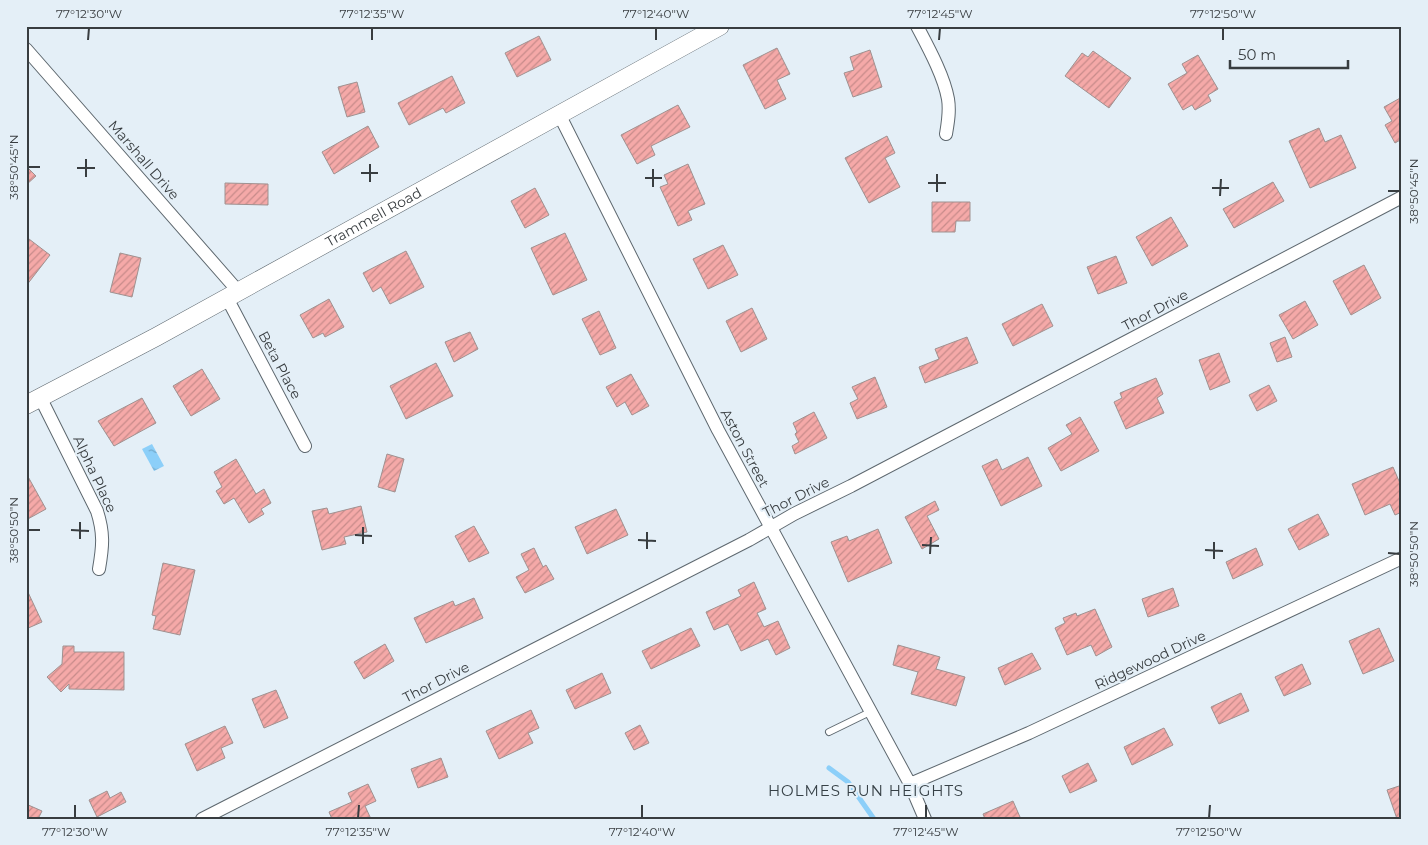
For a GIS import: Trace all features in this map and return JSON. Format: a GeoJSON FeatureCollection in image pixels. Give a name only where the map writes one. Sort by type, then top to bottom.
{"type":"FeatureCollection","features":[{"type":"Feature","properties":{"kind":"street","name":"Trammell Road"},"geometry":{"type":"LineString","coordinates":[[33,401],[233,294],[720,26]]}},
{"type":"Feature","properties":{"kind":"street"},"geometry":{"type":"LineString","coordinates":[[917,26],[944,85],[948,99],[949,117],[946,134]]}},
{"type":"Feature","properties":{"kind":"street","name":"Marshall Drive"},"geometry":{"type":"LineString","coordinates":[[26,49],[233,294]]}},
{"type":"Feature","properties":{"kind":"street","name":"Aston Street"},"geometry":{"type":"LineString","coordinates":[[559,114],[718,430],[910,784],[925,819]]}},
{"type":"Feature","properties":{"kind":"street","name":"Thor Drive"},"geometry":{"type":"LineString","coordinates":[[202,819],[771,527],[1402,197]]}},
{"type":"Feature","properties":{"kind":"street","name":"Beta Place"},"geometry":{"type":"LineString","coordinates":[[233,294],[305,446]]}},
{"type":"Feature","properties":{"kind":"street","name":"Alpha Place"},"geometry":{"type":"LineString","coordinates":[[33,401],[97,511],[102,527],[104,544],[99,569]]}},
{"type":"Feature","properties":{"kind":"street","name":"Ridgewood Drive"},"geometry":{"type":"LineString","coordinates":[[910,784],[1028,733],[1402,558]]}},
{"type":"Feature","properties":{"kind":"lane"},"geometry":{"type":"LineString","coordinates":[[829,732],[870,712]]}},
{"type":"Feature","properties":{"kind":"water"},"geometry":{"type":"Polygon","coordinates":[[[152,444],[164,466],[154,471],[142,449],[152,444]]]}},
{"type":"Feature","properties":{"kind":"building"},"geometry":{"type":"Polygon","coordinates":[[[539,36],[551,60],[517,77],[505,53],[539,36]]]}},
{"type":"Feature","properties":{"kind":"building"},"geometry":{"type":"Polygon","coordinates":[[[777,48],[790,74],[777,80],[786,99],[765,109],[743,65],[777,48]]]}},
{"type":"Feature","properties":{"kind":"building"},"geometry":{"type":"Polygon","coordinates":[[[870,50],[882,87],[853,97],[844,73],[854,70],[850,57],[870,50]]]}},
{"type":"Feature","properties":{"kind":"building"},"geometry":{"type":"Polygon","coordinates":[[[1093,51],[1131,78],[1109,108],[1065,76],[1082,53],[1088,57],[1093,51]]]}},
{"type":"Feature","properties":{"kind":"building"},"geometry":{"type":"Polygon","coordinates":[[[1198,55],[1218,89],[1208,95],[1211,101],[1195,110],[1192,105],[1183,110],[1168,84],[1187,73],[1182,64],[1198,55]]]}},
{"type":"Feature","properties":{"kind":"building"},"geometry":{"type":"Polygon","coordinates":[[[452,76],[465,103],[446,113],[443,108],[409,125],[398,103],[452,76]]]}},
{"type":"Feature","properties":{"kind":"building"},"geometry":{"type":"Polygon","coordinates":[[[357,82],[365,112],[347,117],[338,87],[357,82]]]}},
{"type":"Feature","properties":{"kind":"building"},"geometry":{"type":"Polygon","coordinates":[[[1402,97],[1402,139],[1395,143],[1385,125],[1392,121],[1384,107],[1402,97]]]}},
{"type":"Feature","properties":{"kind":"building"},"geometry":{"type":"Polygon","coordinates":[[[678,105],[690,127],[651,146],[655,155],[637,164],[621,135],[678,105]]]}},
{"type":"Feature","properties":{"kind":"building"},"geometry":{"type":"Polygon","coordinates":[[[368,126],[379,147],[334,174],[322,152],[368,126]]]}},
{"type":"Feature","properties":{"kind":"building"},"geometry":{"type":"Polygon","coordinates":[[[1319,128],[1325,142],[1341,135],[1356,168],[1310,188],[1289,141],[1319,128]]]}},
{"type":"Feature","properties":{"kind":"building"},"geometry":{"type":"Polygon","coordinates":[[[887,136],[895,153],[885,158],[900,187],[869,203],[845,158],[887,136]]]}},
{"type":"Feature","properties":{"kind":"building"},"geometry":{"type":"Polygon","coordinates":[[[688,164],[705,204],[688,211],[692,220],[678,226],[660,187],[668,184],[664,175],[688,164]]]}},
{"type":"Feature","properties":{"kind":"building"},"geometry":{"type":"Polygon","coordinates":[[[26,166],[36,176],[26,185],[26,166]]]}},
{"type":"Feature","properties":{"kind":"building"},"geometry":{"type":"Polygon","coordinates":[[[1273,182],[1284,201],[1234,228],[1223,209],[1273,182]]]}},
{"type":"Feature","properties":{"kind":"building"},"geometry":{"type":"Polygon","coordinates":[[[225,183],[268,184],[268,205],[225,204],[225,183]]]}},
{"type":"Feature","properties":{"kind":"building"},"geometry":{"type":"Polygon","coordinates":[[[535,188],[549,215],[525,228],[511,201],[535,188]]]}},
{"type":"Feature","properties":{"kind":"building"},"geometry":{"type":"Polygon","coordinates":[[[932,202],[970,202],[970,221],[956,221],[955,232],[932,232],[932,202]]]}},
{"type":"Feature","properties":{"kind":"building"},"geometry":{"type":"Polygon","coordinates":[[[1171,217],[1188,246],[1152,266],[1136,237],[1171,217]]]}},
{"type":"Feature","properties":{"kind":"building"},"geometry":{"type":"Polygon","coordinates":[[[565,233],[587,280],[553,295],[531,248],[565,233]]]}},
{"type":"Feature","properties":{"kind":"building"},"geometry":{"type":"Polygon","coordinates":[[[29,239],[50,255],[26,286],[26,242],[29,239]]]}},
{"type":"Feature","properties":{"kind":"building"},"geometry":{"type":"Polygon","coordinates":[[[723,245],[738,275],[708,289],[693,259],[723,245]]]}},
{"type":"Feature","properties":{"kind":"building"},"geometry":{"type":"Polygon","coordinates":[[[406,251],[424,287],[390,304],[381,287],[373,292],[363,273],[406,251]]]}},
{"type":"Feature","properties":{"kind":"building"},"geometry":{"type":"Polygon","coordinates":[[[120,253],[141,258],[132,297],[110,292],[120,253]]]}},
{"type":"Feature","properties":{"kind":"building"},"geometry":{"type":"Polygon","coordinates":[[[1116,256],[1127,283],[1098,294],[1087,267],[1116,256]]]}},
{"type":"Feature","properties":{"kind":"building"},"geometry":{"type":"Polygon","coordinates":[[[1364,265],[1381,298],[1351,315],[1333,281],[1364,265]]]}},
{"type":"Feature","properties":{"kind":"building"},"geometry":{"type":"Polygon","coordinates":[[[329,299],[344,327],[325,337],[323,333],[313,338],[300,315],[329,299]]]}},
{"type":"Feature","properties":{"kind":"building"},"geometry":{"type":"Polygon","coordinates":[[[1305,301],[1318,325],[1293,339],[1279,315],[1305,301]]]}},
{"type":"Feature","properties":{"kind":"building"},"geometry":{"type":"Polygon","coordinates":[[[1042,304],[1053,326],[1013,346],[1002,324],[1042,304]]]}},
{"type":"Feature","properties":{"kind":"building"},"geometry":{"type":"Polygon","coordinates":[[[752,308],[767,339],[741,352],[726,321],[752,308]]]}},
{"type":"Feature","properties":{"kind":"building"},"geometry":{"type":"Polygon","coordinates":[[[599,311],[616,348],[600,355],[582,319],[599,311]]]}},
{"type":"Feature","properties":{"kind":"building"},"geometry":{"type":"Polygon","coordinates":[[[470,332],[478,349],[454,362],[445,342],[470,332]]]}},
{"type":"Feature","properties":{"kind":"building"},"geometry":{"type":"Polygon","coordinates":[[[967,337],[978,363],[925,383],[919,367],[939,359],[935,349],[967,337]]]}},
{"type":"Feature","properties":{"kind":"building"},"geometry":{"type":"Polygon","coordinates":[[[1285,337],[1292,357],[1277,362],[1270,343],[1285,337]]]}},
{"type":"Feature","properties":{"kind":"building"},"geometry":{"type":"Polygon","coordinates":[[[1219,353],[1230,382],[1210,390],[1199,360],[1219,353]]]}},
{"type":"Feature","properties":{"kind":"building"},"geometry":{"type":"Polygon","coordinates":[[[436,363],[453,396],[406,419],[390,386],[436,363]]]}},
{"type":"Feature","properties":{"kind":"building"},"geometry":{"type":"Polygon","coordinates":[[[202,369],[220,399],[191,416],[173,386],[202,369]]]}},
{"type":"Feature","properties":{"kind":"building"},"geometry":{"type":"Polygon","coordinates":[[[631,374],[649,406],[632,415],[625,402],[617,407],[606,387],[631,374]]]}},
{"type":"Feature","properties":{"kind":"building"},"geometry":{"type":"Polygon","coordinates":[[[875,377],[887,407],[857,419],[850,403],[858,399],[852,387],[875,377]]]}},
{"type":"Feature","properties":{"kind":"building"},"geometry":{"type":"Polygon","coordinates":[[[1156,378],[1163,394],[1157,398],[1164,413],[1126,429],[1114,402],[1122,398],[1120,393],[1156,378]]]}},
{"type":"Feature","properties":{"kind":"building"},"geometry":{"type":"Polygon","coordinates":[[[1269,385],[1277,401],[1257,411],[1249,395],[1269,385]]]}},
{"type":"Feature","properties":{"kind":"building"},"geometry":{"type":"Polygon","coordinates":[[[142,398],[156,423],[114,446],[98,421],[142,398]]]}},
{"type":"Feature","properties":{"kind":"building"},"geometry":{"type":"Polygon","coordinates":[[[814,412],[827,438],[795,454],[792,446],[799,442],[793,423],[814,412]]]}},
{"type":"Feature","properties":{"kind":"building"},"geometry":{"type":"Polygon","coordinates":[[[1080,417],[1099,451],[1061,471],[1048,448],[1072,434],[1066,425],[1080,417]]]}},
{"type":"Feature","properties":{"kind":"building"},"geometry":{"type":"Polygon","coordinates":[[[387,454],[404,459],[395,492],[378,487],[387,454]]]}},
{"type":"Feature","properties":{"kind":"building"},"geometry":{"type":"Polygon","coordinates":[[[1028,457],[1042,486],[1001,506],[982,466],[997,459],[1002,470],[1028,457]]]}},
{"type":"Feature","properties":{"kind":"building"},"geometry":{"type":"Polygon","coordinates":[[[236,459],[256,494],[264,489],[271,503],[261,509],[264,514],[249,523],[234,498],[224,504],[216,491],[222,487],[214,472],[236,459]]]}},
{"type":"Feature","properties":{"kind":"building"},"geometry":{"type":"Polygon","coordinates":[[[1393,467],[1402,488],[1402,512],[1395,515],[1390,504],[1365,515],[1352,484],[1393,467]]]}},
{"type":"Feature","properties":{"kind":"building"},"geometry":{"type":"Polygon","coordinates":[[[26,473],[46,509],[26,520],[26,473]]]}},
{"type":"Feature","properties":{"kind":"building"},"geometry":{"type":"Polygon","coordinates":[[[935,501],[939,510],[927,516],[939,539],[922,549],[905,517],[935,501]]]}},
{"type":"Feature","properties":{"kind":"building"},"geometry":{"type":"Polygon","coordinates":[[[361,506],[367,532],[344,537],[346,544],[322,550],[312,511],[327,508],[329,514],[361,506]]]}},
{"type":"Feature","properties":{"kind":"building"},"geometry":{"type":"Polygon","coordinates":[[[616,509],[628,535],[587,554],[575,527],[616,509]]]}},
{"type":"Feature","properties":{"kind":"building"},"geometry":{"type":"Polygon","coordinates":[[[1318,514],[1329,535],[1299,550],[1288,529],[1318,514]]]}},
{"type":"Feature","properties":{"kind":"building"},"geometry":{"type":"Polygon","coordinates":[[[474,526],[489,553],[469,562],[455,536],[474,526]]]}},
{"type":"Feature","properties":{"kind":"building"},"geometry":{"type":"Polygon","coordinates":[[[878,529],[892,563],[848,582],[831,542],[847,536],[849,541],[878,529]]]}},
{"type":"Feature","properties":{"kind":"building"},"geometry":{"type":"Polygon","coordinates":[[[534,548],[543,567],[546,565],[554,579],[525,593],[516,577],[529,570],[521,554],[534,548]]]}},
{"type":"Feature","properties":{"kind":"building"},"geometry":{"type":"Polygon","coordinates":[[[1256,548],[1263,565],[1233,579],[1226,562],[1256,548]]]}},
{"type":"Feature","properties":{"kind":"building"},"geometry":{"type":"Polygon","coordinates":[[[163,563],[195,570],[180,635],[153,629],[156,616],[152,615],[163,563]]]}},
{"type":"Feature","properties":{"kind":"building"},"geometry":{"type":"Polygon","coordinates":[[[754,582],[766,609],[757,613],[764,627],[778,621],[790,648],[776,655],[768,639],[741,651],[728,624],[714,630],[706,612],[741,596],[738,590],[754,582]]]}},
{"type":"Feature","properties":{"kind":"building"},"geometry":{"type":"Polygon","coordinates":[[[26,588],[42,622],[26,629],[26,588]]]}},
{"type":"Feature","properties":{"kind":"building"},"geometry":{"type":"Polygon","coordinates":[[[1173,588],[1179,606],[1148,617],[1142,599],[1173,588]]]}},
{"type":"Feature","properties":{"kind":"building"},"geometry":{"type":"Polygon","coordinates":[[[474,598],[483,618],[426,643],[414,618],[453,601],[455,606],[474,598]]]}},
{"type":"Feature","properties":{"kind":"building"},"geometry":{"type":"Polygon","coordinates":[[[1095,609],[1112,647],[1096,656],[1091,645],[1067,655],[1055,628],[1065,623],[1063,618],[1076,613],[1077,616],[1095,609]]]}},
{"type":"Feature","properties":{"kind":"building"},"geometry":{"type":"Polygon","coordinates":[[[691,628],[700,646],[651,669],[642,651],[691,628]]]}},
{"type":"Feature","properties":{"kind":"building"},"geometry":{"type":"Polygon","coordinates":[[[1379,628],[1394,661],[1363,674],[1349,641],[1379,628]]]}},
{"type":"Feature","properties":{"kind":"building"},"geometry":{"type":"Polygon","coordinates":[[[385,644],[394,661],[364,679],[354,662],[385,644]]]}},
{"type":"Feature","properties":{"kind":"building"},"geometry":{"type":"Polygon","coordinates":[[[898,645],[940,657],[936,669],[965,677],[956,706],[911,694],[918,672],[893,665],[898,645]]]}},
{"type":"Feature","properties":{"kind":"building"},"geometry":{"type":"Polygon","coordinates":[[[63,646],[74,646],[74,652],[124,652],[124,690],[69,689],[69,684],[61,692],[47,677],[62,664],[63,646]]]}},
{"type":"Feature","properties":{"kind":"building"},"geometry":{"type":"Polygon","coordinates":[[[1032,653],[1041,669],[1005,685],[998,668],[1032,653]]]}},
{"type":"Feature","properties":{"kind":"building"},"geometry":{"type":"Polygon","coordinates":[[[1302,664],[1311,684],[1284,696],[1275,677],[1302,664]]]}},
{"type":"Feature","properties":{"kind":"building"},"geometry":{"type":"Polygon","coordinates":[[[602,673],[611,693],[575,709],[566,690],[602,673]]]}},
{"type":"Feature","properties":{"kind":"building"},"geometry":{"type":"Polygon","coordinates":[[[276,690],[288,718],[264,728],[252,699],[276,690]]]}},
{"type":"Feature","properties":{"kind":"building"},"geometry":{"type":"Polygon","coordinates":[[[1241,693],[1249,711],[1219,724],[1211,707],[1241,693]]]}},
{"type":"Feature","properties":{"kind":"building"},"geometry":{"type":"Polygon","coordinates":[[[531,710],[539,728],[528,733],[533,743],[499,759],[486,731],[531,710]]]}},
{"type":"Feature","properties":{"kind":"building"},"geometry":{"type":"Polygon","coordinates":[[[640,725],[649,743],[634,750],[625,733],[640,725]]]}},
{"type":"Feature","properties":{"kind":"building"},"geometry":{"type":"Polygon","coordinates":[[[225,726],[233,743],[221,748],[225,758],[197,771],[185,744],[225,726]]]}},
{"type":"Feature","properties":{"kind":"building"},"geometry":{"type":"Polygon","coordinates":[[[1164,728],[1173,745],[1132,765],[1124,747],[1164,728]]]}},
{"type":"Feature","properties":{"kind":"building"},"geometry":{"type":"Polygon","coordinates":[[[441,758],[448,777],[418,788],[411,769],[441,758]]]}},
{"type":"Feature","properties":{"kind":"building"},"geometry":{"type":"Polygon","coordinates":[[[1088,763],[1097,781],[1070,793],[1062,776],[1088,763]]]}},
{"type":"Feature","properties":{"kind":"building"},"geometry":{"type":"Polygon","coordinates":[[[368,784],[376,801],[365,806],[371,819],[332,819],[329,812],[352,802],[348,793],[368,784]]]}},
{"type":"Feature","properties":{"kind":"building"},"geometry":{"type":"Polygon","coordinates":[[[1402,785],[1402,819],[1397,819],[1387,790],[1402,785]]]}},
{"type":"Feature","properties":{"kind":"building"},"geometry":{"type":"Polygon","coordinates":[[[107,791],[110,798],[121,792],[126,802],[97,817],[89,800],[107,791]]]}},
{"type":"Feature","properties":{"kind":"building"},"geometry":{"type":"Polygon","coordinates":[[[1013,801],[1020,817],[1016,819],[985,819],[983,814],[1013,801]]]}},
{"type":"Feature","properties":{"kind":"building"},"geometry":{"type":"Polygon","coordinates":[[[26,804],[42,811],[38,819],[26,819],[26,804]]]}},
{"type":"Feature","properties":{"kind":"waterway"},"geometry":{"type":"LineString","coordinates":[[829,768],[848,782],[874,819]]}},
{"type":"Feature","properties":{"kind":"district","name":"HOLMES RUN HEIGHTS"},"geometry":{"type":"Point","coordinates":[866,791]}}]}
